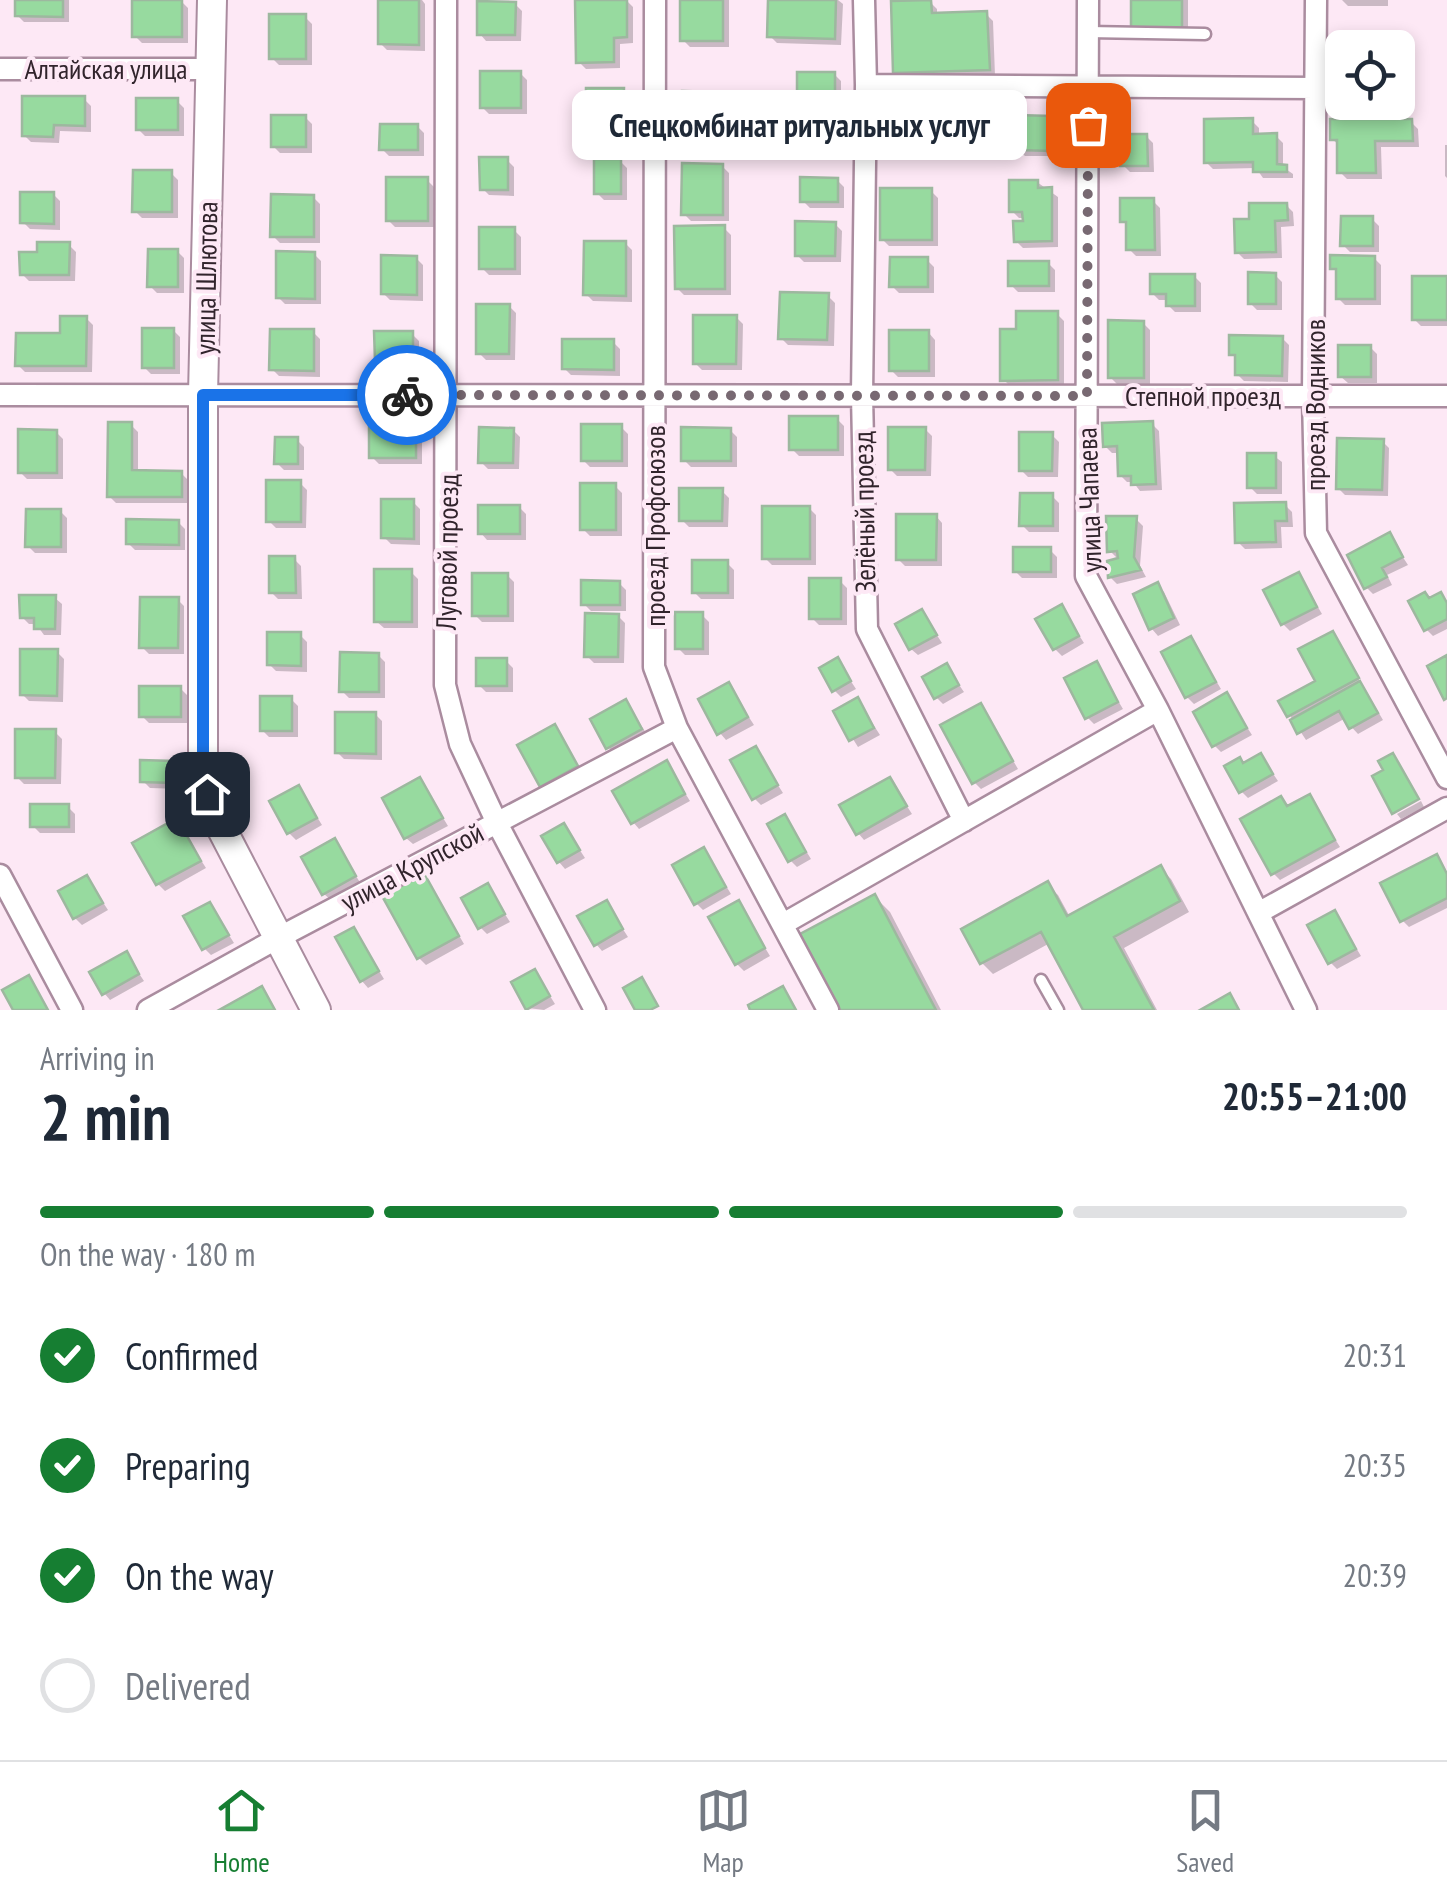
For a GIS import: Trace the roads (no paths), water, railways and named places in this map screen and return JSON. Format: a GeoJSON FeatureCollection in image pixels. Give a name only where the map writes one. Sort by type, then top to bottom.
{"type":"FeatureCollection","features":[{"type":"Feature","properties":{"kind":"main road","name":"улица Шлютова"},"geometry":{"type":"LineString","coordinates":[[212,0],[203,395],[203,768],[214,814],[316,1010]]}},
{"type":"Feature","properties":{"kind":"street","name":"Луговой проезд"},"geometry":{"type":"LineString","coordinates":[[446,0],[446,685],[460,744],[496,823],[595,1010]]}},
{"type":"Feature","properties":{"kind":"street","name":"проезд Профсоюзов"},"geometry":{"type":"LineString","coordinates":[[655,0],[654,667],[677,728],[828,1010]]}},
{"type":"Feature","properties":{"kind":"street","name":"Зелёный проезд"},"geometry":{"type":"LineString","coordinates":[[864,0],[862,396],[867,629],[964,821]]}},
{"type":"Feature","properties":{"kind":"street","name":"улица Чапаева"},"geometry":{"type":"LineString","coordinates":[[1088,0],[1086,576],[1158,710],[1306,1010]]}},
{"type":"Feature","properties":{"kind":"street","name":"проезд Водников"},"geometry":{"type":"LineString","coordinates":[[1316,0],[1316,533],[1447,778]]}},
{"type":"Feature","properties":{"kind":"street","name":"Алтайская улица"},"geometry":{"type":"LineString","coordinates":[[0,69],[211,69]]}},
{"type":"Feature","properties":{"kind":"street"},"geometry":{"type":"LineString","coordinates":[[866,85],[1316,88]]}},
{"type":"Feature","properties":{"kind":"street","name":"Степной проезд"},"geometry":{"type":"LineString","coordinates":[[0,395],[1447,396]]}},
{"type":"Feature","properties":{"kind":"street"},"geometry":{"type":"LineString","coordinates":[[783,924],[1158,710]]}},
{"type":"Feature","properties":{"kind":"street","name":"улица Крупской"},"geometry":{"type":"LineString","coordinates":[[148,1010],[677,728]]}},
{"type":"Feature","properties":{"kind":"street"},"geometry":{"type":"LineString","coordinates":[[1258,913],[1447,808]]}},
{"type":"Feature","properties":{"kind":"street"},"geometry":{"type":"LineString","coordinates":[[0,874],[72,1010]]}},
{"type":"Feature","properties":{"kind":"lane"},"geometry":{"type":"LineString","coordinates":[[1088,32],[1205,34]]}},
{"type":"Feature","properties":{"kind":"lane"},"geometry":{"type":"LineString","coordinates":[[1041,980],[1058,1010]]}},
{"type":"Feature","properties":{"kind":"place","name":"Спецкомбинат ритуальных услуг"},"geometry":{"type":"Point","coordinates":[1088,125]}}]}
